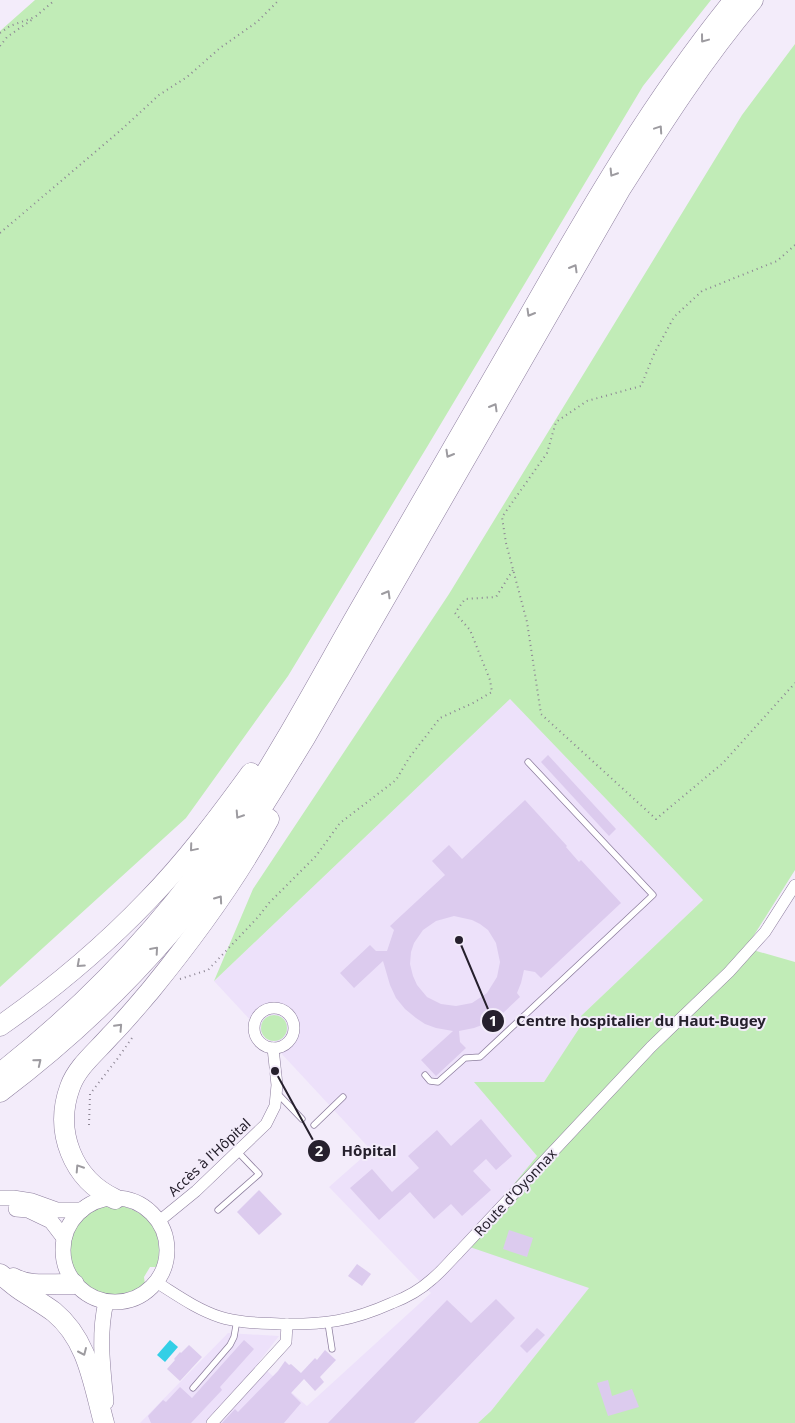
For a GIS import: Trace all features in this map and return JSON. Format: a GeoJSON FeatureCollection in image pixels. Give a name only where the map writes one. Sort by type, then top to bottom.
{"type":"FeatureCollection","features":[{"type":"Feature","properties":{"kind":"highway"},"geometry":{"type":"LineString","coordinates":[[0,1073],[70,1014],[101,984],[160,920],[237,818],[260,782],[599,195],[665,92],[734,0]]}},
{"type":"Feature","properties":{"kind":"highway"},"geometry":{"type":"LineString","coordinates":[[0,1092],[60,1044],[156,950],[231,854],[305,738],[620,190],[658,130],[714,50],[753,0]]}},
{"type":"Feature","properties":{"kind":"highway"},"geometry":{"type":"LineString","coordinates":[[115,1199],[102,1192],[88,1180],[78,1168],[70,1152],[64,1112],[71,1085],[83,1065],[124,1021],[174,960],[232,881],[263,831],[327,711],[363,636]]}},
{"type":"Feature","properties":{"kind":"highway"},"geometry":{"type":"LineString","coordinates":[[0,1026],[32,1004],[76,968],[148,900],[210,828],[326,668]]}},
{"type":"Feature","properties":{"kind":"highway"},"geometry":{"type":"LineString","coordinates":[[0,1272],[28,1284],[74,1284]]}},
{"type":"Feature","properties":{"kind":"highway"},"geometry":{"type":"LineString","coordinates":[[0,1272],[23,1292],[55,1313],[74,1334],[90,1368],[105,1423]]}},
{"type":"Feature","properties":{"kind":"main road"},"geometry":{"type":"LineString","coordinates":[[0,1198],[23,1199],[57,1210],[82,1210]]}},
{"type":"Feature","properties":{"kind":"main road"},"geometry":{"type":"LineString","coordinates":[[115,1199],[126,1199],[136,1202],[152,1213],[165,1236],[166,1261],[160,1277],[146,1292],[134,1299],[106,1302],[88,1295],[74,1284],[66,1269],[62,1253],[64,1238],[73,1219],[82,1210],[98,1201],[115,1199]]}},
{"type":"Feature","properties":{"kind":"main road"},"geometry":{"type":"LineString","coordinates":[[0,1208],[27,1210],[41,1215],[52,1221],[64,1238]]}},
{"type":"Feature","properties":{"kind":"main road"},"geometry":{"type":"LineString","coordinates":[[105,1423],[101,1345],[102,1317],[106,1302]]}},
{"type":"Feature","properties":{"kind":"street","name":"Route d'Oyonnax"},"geometry":{"type":"LineString","coordinates":[[156,1282],[201,1310],[221,1317],[259,1323],[328,1323],[370,1313],[405,1298],[431,1281],[651,1047],[729,972],[765,932],[795,886]]}},
{"type":"Feature","properties":{"kind":"street","name":"Accès à l'Hôpital"},"geometry":{"type":"LineString","coordinates":[[158,1222],[196,1191],[266,1124],[275,1106],[277,1085],[272,1048]]}},
{"type":"Feature","properties":{"kind":"street"},"geometry":{"type":"LineString","coordinates":[[212,1423],[286,1342],[287,1324]]}},
{"type":"Feature","properties":{"kind":"lane"},"geometry":{"type":"LineString","coordinates":[[424,1075],[430,1081],[438,1082],[465,1058],[480,1057],[653,896],[528,762]]}},
{"type":"Feature","properties":{"kind":"lane"},"geometry":{"type":"LineString","coordinates":[[276,1092],[302,1119]]}},
{"type":"Feature","properties":{"kind":"lane"},"geometry":{"type":"LineString","coordinates":[[314,1125],[343,1097]]}},
{"type":"Feature","properties":{"kind":"lane"},"geometry":{"type":"LineString","coordinates":[[218,1210],[259,1174],[237,1151]]}},
{"type":"Feature","properties":{"kind":"lane"},"geometry":{"type":"LineString","coordinates":[[193,1388],[230,1345],[234,1337],[237,1320]]}},
{"type":"Feature","properties":{"kind":"lane"},"geometry":{"type":"LineString","coordinates":[[328,1323],[332,1349]]}},
{"type":"Feature","properties":{"kind":"path"},"geometry":{"type":"LineString","coordinates":[[0,46],[7,38],[55,0]]}},
{"type":"Feature","properties":{"kind":"path"},"geometry":{"type":"LineString","coordinates":[[0,233],[121,130],[159,95],[187,77],[220,48],[257,22],[279,0]]}},
{"type":"Feature","properties":{"kind":"path"},"geometry":{"type":"LineString","coordinates":[[0,33],[10,26],[35,17]]}},
{"type":"Feature","properties":{"kind":"path"},"geometry":{"type":"LineString","coordinates":[[795,245],[777,261],[702,291],[674,316],[654,354],[641,386],[587,401],[556,422],[547,453],[502,517],[506,543],[527,622],[541,714],[656,819],[723,763],[795,683]]}},
{"type":"Feature","properties":{"kind":"path"},"geometry":{"type":"LineString","coordinates":[[176,981],[208,970],[269,903],[316,856],[340,824],[396,780],[409,758],[440,718],[492,692],[490,680],[470,630],[456,614],[465,600],[496,597],[514,569]]}},
{"type":"Feature","properties":{"kind":"path"},"geometry":{"type":"LineString","coordinates":[[89,1125],[90,1094],[134,1035]]}},
{"type":"Feature","properties":{"kind":"shaded area"},"geometry":{"type":"Polygon","coordinates":[[[510,699],[703,900],[581,1016],[585,1021],[544,1082],[475,1082],[537,1156],[590,1287],[491,1411],[478,1423],[140,1423],[228,1333],[279,1336],[258,1363],[307,1406],[431,1293],[329,1187],[371,1150],[214,981],[510,699]]]}},
{"type":"Feature","properties":{"kind":"green space"},"geometry":{"type":"Polygon","coordinates":[[[35,0],[711,0],[643,86],[288,676],[186,818],[0,987],[0,31],[35,0]]]}},
{"type":"Feature","properties":{"kind":"green space"},"geometry":{"type":"Polygon","coordinates":[[[795,44],[795,870],[746,948],[795,962],[795,1423],[478,1423],[491,1411],[589,1288],[464,1245],[537,1156],[474,1082],[544,1082],[584,1021],[581,1016],[703,900],[510,699],[214,981],[253,889],[449,594],[742,115],[795,44]]]}},
{"type":"Feature","properties":{"kind":"green space"},"geometry":{"type":"Polygon","coordinates":[[[274,1015],[283,1019],[287,1028],[283,1037],[274,1041],[265,1037],[261,1028],[265,1019],[274,1015]]]}},
{"type":"Feature","properties":{"kind":"green space"},"geometry":{"type":"Polygon","coordinates":[[[118,1205],[139,1213],[153,1226],[159,1244],[157,1267],[150,1267],[144,1277],[145,1285],[119,1294],[99,1292],[83,1283],[73,1267],[70,1250],[73,1232],[84,1217],[103,1207],[118,1205]]]}},
{"type":"Feature","properties":{"kind":"water"},"geometry":{"type":"Polygon","coordinates":[[[170,1340],[178,1347],[165,1362],[157,1355],[170,1340]]]}},
{"type":"Feature","properties":{"kind":"building"},"geometry":{"type":"Polygon","coordinates":[[[548,755],[616,829],[609,836],[541,762],[548,755]]]}},
{"type":"Feature","properties":{"kind":"building"},"geometry":{"type":"Polygon","coordinates":[[[525,800],[579,862],[581,860],[621,903],[541,978],[535,972],[524,970],[517,993],[520,997],[486,1029],[482,1025],[459,1031],[460,1042],[466,1048],[436,1076],[421,1060],[453,1031],[425,1024],[405,1009],[396,998],[390,985],[383,961],[354,988],[340,973],[370,945],[376,951],[387,951],[394,930],[390,926],[445,875],[432,861],[449,845],[462,859],[525,800]],[[454,916],[436,921],[423,930],[414,943],[410,964],[413,976],[417,985],[427,997],[441,1004],[456,1006],[472,1003],[487,993],[497,977],[500,962],[496,943],[488,930],[472,920],[454,916]]]}},
{"type":"Feature","properties":{"kind":"building"},"geometry":{"type":"Polygon","coordinates":[[[481,1119],[512,1156],[496,1170],[486,1159],[473,1171],[491,1190],[462,1216],[451,1204],[434,1219],[410,1192],[379,1220],[350,1188],[372,1169],[392,1192],[419,1168],[408,1156],[437,1130],[451,1146],[481,1119]]]}},
{"type":"Feature","properties":{"kind":"building"},"geometry":{"type":"Polygon","coordinates":[[[259,1190],[282,1214],[259,1235],[237,1212],[259,1190]]]}},
{"type":"Feature","properties":{"kind":"building"},"geometry":{"type":"Polygon","coordinates":[[[509,1230],[533,1238],[527,1257],[503,1249],[509,1230]]]}},
{"type":"Feature","properties":{"kind":"building"},"geometry":{"type":"Polygon","coordinates":[[[357,1264],[371,1274],[362,1286],[348,1276],[357,1264]]]}},
{"type":"Feature","properties":{"kind":"building"},"geometry":{"type":"Polygon","coordinates":[[[496,1299],[515,1318],[414,1423],[328,1423],[447,1300],[471,1323],[496,1299]]]}},
{"type":"Feature","properties":{"kind":"building"},"geometry":{"type":"Polygon","coordinates":[[[537,1328],[545,1335],[527,1353],[520,1346],[537,1328]]]}},
{"type":"Feature","properties":{"kind":"building"},"geometry":{"type":"Polygon","coordinates":[[[244,1340],[254,1349],[220,1387],[222,1390],[191,1423],[151,1423],[148,1416],[163,1400],[166,1402],[180,1387],[192,1398],[244,1340]]]}},
{"type":"Feature","properties":{"kind":"building"},"geometry":{"type":"Polygon","coordinates":[[[189,1345],[202,1357],[180,1381],[167,1369],[180,1352],[189,1345]]]}},
{"type":"Feature","properties":{"kind":"building"},"geometry":{"type":"Polygon","coordinates":[[[325,1350],[336,1360],[320,1377],[324,1382],[315,1391],[304,1379],[291,1393],[301,1403],[284,1423],[222,1423],[235,1409],[238,1412],[278,1371],[285,1361],[301,1373],[315,1358],[317,1360],[325,1350]]]}},
{"type":"Feature","properties":{"kind":"building"},"geometry":{"type":"Polygon","coordinates":[[[608,1380],[612,1396],[632,1389],[639,1407],[608,1416],[597,1383],[608,1380]]]}},
{"type":"Feature","properties":{"kind":"place","name":"Centre hospitalier du Haut-Bugey"},"geometry":{"type":"Point","coordinates":[459,940]}},
{"type":"Feature","properties":{"kind":"place","name":"Hôpital"},"geometry":{"type":"Point","coordinates":[275,1071]}}]}
